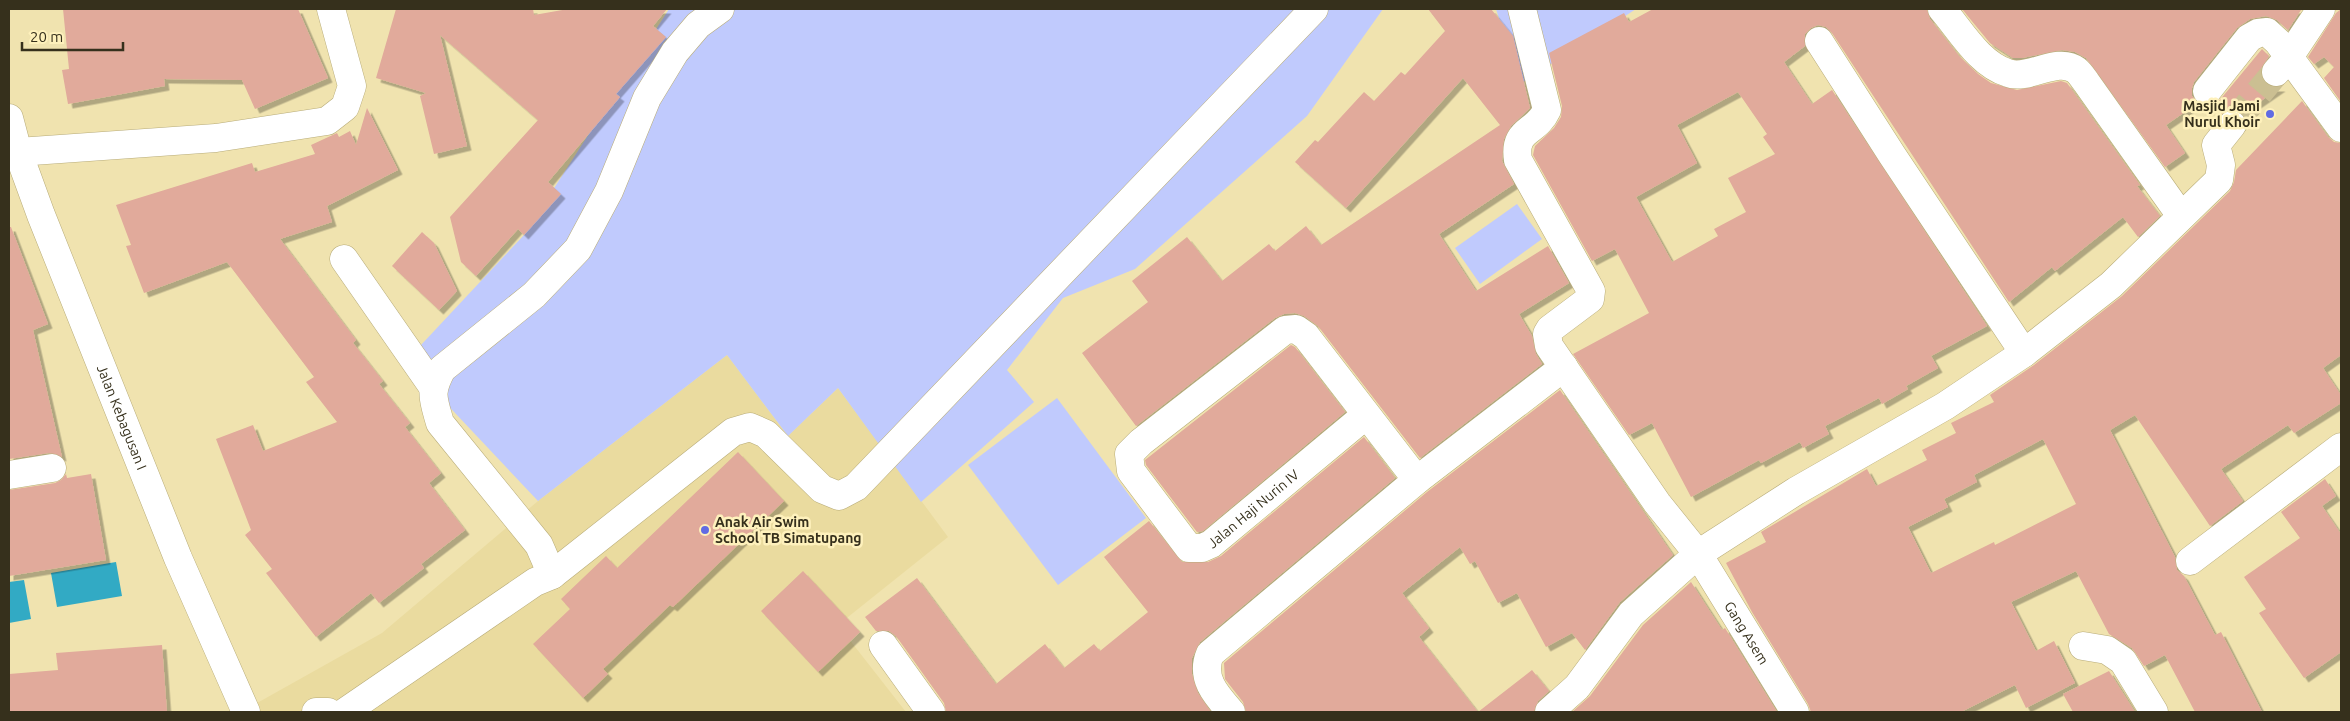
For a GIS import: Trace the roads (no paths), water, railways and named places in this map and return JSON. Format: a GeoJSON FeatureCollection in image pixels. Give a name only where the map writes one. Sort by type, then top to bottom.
{"type":"FeatureCollection","features":[{"type":"Feature","properties":{"kind":"street"},"geometry":{"type":"LineString","coordinates":[[18,152],[216,138],[327,121],[345,107],[352,86],[331,9]]}},
{"type":"Feature","properties":{"kind":"street"},"geometry":{"type":"LineString","coordinates":[[433,387],[442,369],[534,296],[578,250],[609,191],[647,98],[675,52],[698,25],[720,9]]}},
{"type":"Feature","properties":{"kind":"street"},"geometry":{"type":"LineString","coordinates":[[345,712],[535,582],[552,575],[733,432],[750,427],[766,434],[822,489],[839,496],[856,488],[1314,9]]}},
{"type":"Feature","properties":{"kind":"street","name":"Gang Asem"},"geometry":{"type":"LineString","coordinates":[[1522,9],[1547,110],[1542,120],[1520,136],[1516,146],[1518,160],[1591,291],[1590,299],[1550,329],[1547,334],[1549,346],[1641,480],[1698,554],[1795,712]]}},
{"type":"Feature","properties":{"kind":"street"},"geometry":{"type":"LineString","coordinates":[[1942,9],[1988,64],[2009,74],[2026,74],[2059,66],[2075,69],[2181,216]]}},
{"type":"Feature","properties":{"kind":"street"},"geometry":{"type":"LineString","coordinates":[[2283,64],[2321,9]]}},
{"type":"Feature","properties":{"kind":"street"},"geometry":{"type":"LineString","coordinates":[[2207,91],[2249,38],[2258,33],[2267,32],[2283,64],[2341,128]]}},
{"type":"Feature","properties":{"kind":"street"},"geometry":{"type":"LineString","coordinates":[[1819,41],[1892,155],[2024,352]]}},
{"type":"Feature","properties":{"kind":"street","name":"Jalan Kebagusan I"},"geometry":{"type":"LineString","coordinates":[[9,118],[18,152],[178,558],[246,712]]}},
{"type":"Feature","properties":{"kind":"street"},"geometry":{"type":"LineString","coordinates":[[1549,712],[1577,687],[1631,614],[1698,554],[1796,491],[1945,406],[2024,352],[2111,285],[2219,180],[2222,165],[2216,145],[2232,125]]}},
{"type":"Feature","properties":{"kind":"street"},"geometry":{"type":"LineString","coordinates":[[344,259],[433,387],[440,423],[539,545],[552,575]]}},
{"type":"Feature","properties":{"kind":"street","name":"Jalan Haji Nurin IV"},"geometry":{"type":"LineString","coordinates":[[1285,330],[1296,330],[1306,336],[1366,415],[1211,544],[1202,548],[1189,548],[1131,471],[1129,459],[1132,449],[1285,330]]}},
{"type":"Feature","properties":{"kind":"street"},"geometry":{"type":"LineString","coordinates":[[1231,712],[1208,682],[1205,669],[1210,654],[1417,480],[1564,367]]}},
{"type":"Feature","properties":{"kind":"street"},"geometry":{"type":"LineString","coordinates":[[1366,415],[1417,480]]}},
{"type":"Feature","properties":{"kind":"street"},"geometry":{"type":"LineString","coordinates":[[2190,561],[2339,452]]}},
{"type":"Feature","properties":{"kind":"street"},"geometry":{"type":"LineString","coordinates":[[9,475],[52,468]]}},
{"type":"Feature","properties":{"kind":"street"},"geometry":{"type":"LineString","coordinates":[[883,645],[931,712]]}},
{"type":"Feature","properties":{"kind":"street"},"geometry":{"type":"LineString","coordinates":[[2083,646],[2107,650],[2123,661],[2154,712]]}},
{"type":"Feature","properties":{"kind":"street"},"geometry":{"type":"LineString","coordinates":[[316,712],[328,712]]}},
{"type":"Feature","properties":{"kind":"tunnel"},"geometry":{"type":"LineString","coordinates":[[2232,125],[2276,72]]}},
{"type":"Feature","properties":{"kind":"place","name":"Masjid Jami Nurul Khoir"},"geometry":{"type":"Point","coordinates":[2270,114]}},
{"type":"Feature","properties":{"kind":"place","name":"Anak Air Swim School TB Simatupang"},"geometry":{"type":"Point","coordinates":[705,530]}}]}
